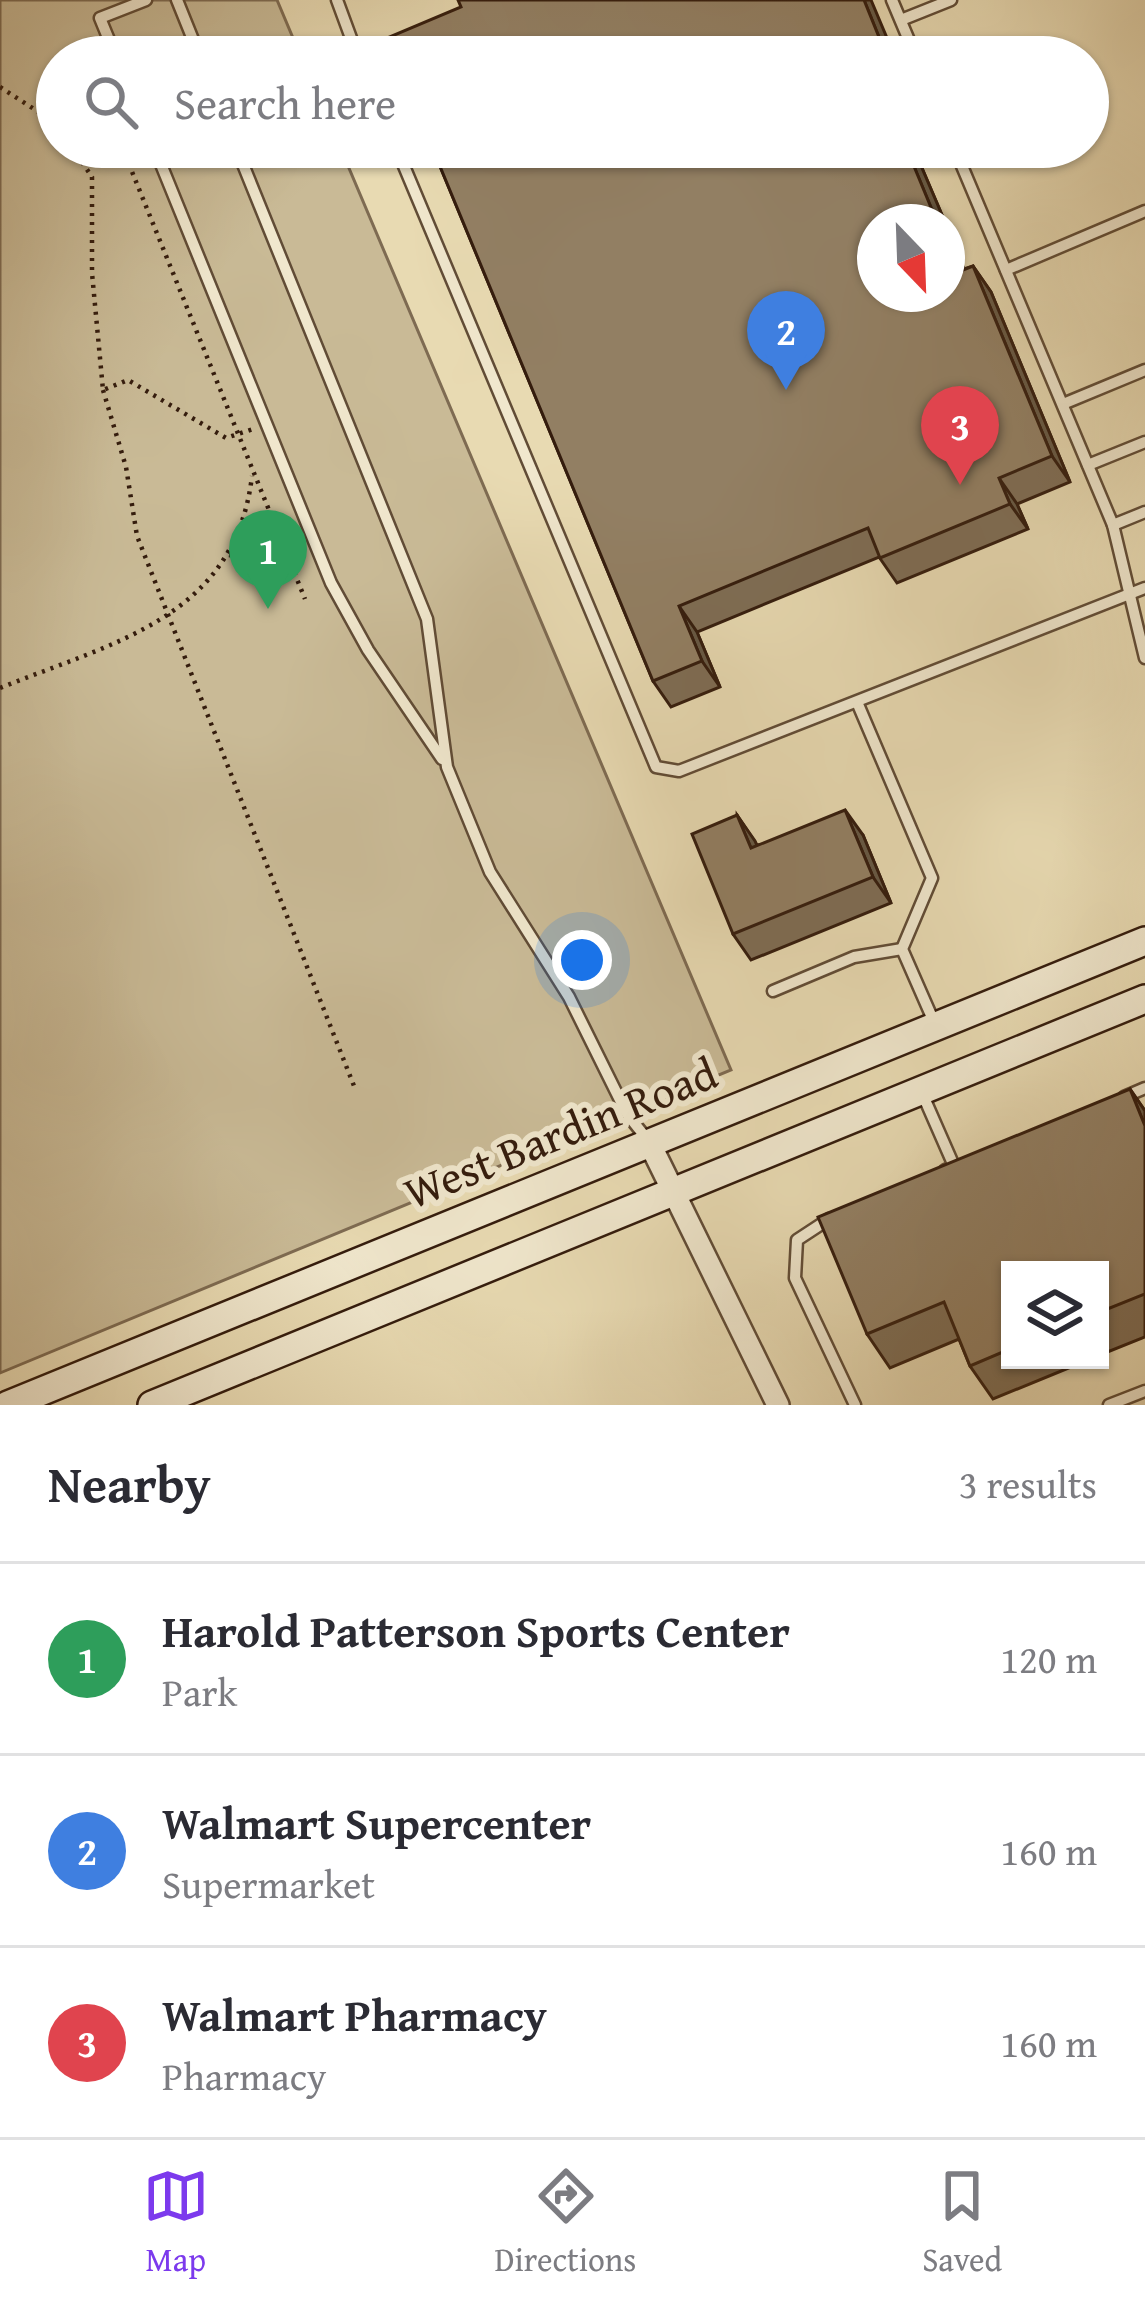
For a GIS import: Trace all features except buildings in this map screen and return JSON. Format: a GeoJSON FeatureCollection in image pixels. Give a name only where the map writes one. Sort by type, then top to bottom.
{"type":"FeatureCollection","features":[{"type":"Feature","properties":{"kind":"main road","name":"West Bardin Road"},"geometry":{"type":"LineString","coordinates":[[8,1405],[1145,941]]}},
{"type":"Feature","properties":{"kind":"main road"},"geometry":{"type":"LineString","coordinates":[[152,1405],[1145,999]]}},
{"type":"Feature","properties":{"kind":"street"},"geometry":{"type":"LineString","coordinates":[[649,1142],[778,1405]]}},
{"type":"Feature","properties":{"kind":"lane"},"geometry":{"type":"LineString","coordinates":[[107,36],[100,18],[146,0]]}},
{"type":"Feature","properties":{"kind":"lane"},"geometry":{"type":"LineString","coordinates":[[177,0],[192,36]]}},
{"type":"Feature","properties":{"kind":"lane"},"geometry":{"type":"LineString","coordinates":[[338,0],[351,36]]}},
{"type":"Feature","properties":{"kind":"lane"},"geometry":{"type":"LineString","coordinates":[[892,0],[907,36]]}},
{"type":"Feature","properties":{"kind":"lane"},"geometry":{"type":"LineString","coordinates":[[901,20],[951,0]]}},
{"type":"Feature","properties":{"kind":"lane"},"geometry":{"type":"LineString","coordinates":[[163,168],[332,583],[368,650],[447,767],[490,872],[569,997],[627,1114],[649,1142]]}},
{"type":"Feature","properties":{"kind":"lane"},"geometry":{"type":"LineString","coordinates":[[245,168],[428,619],[447,767]]}},
{"type":"Feature","properties":{"kind":"lane"},"geometry":{"type":"LineString","coordinates":[[405,168],[656,767],[679,771],[1145,588]]}},
{"type":"Feature","properties":{"kind":"lane"},"geometry":{"type":"LineString","coordinates":[[963,168],[1113,525],[1145,658]]}},
{"type":"Feature","properties":{"kind":"lane"},"geometry":{"type":"LineString","coordinates":[[1006,270],[1145,212]]}},
{"type":"Feature","properties":{"kind":"lane"},"geometry":{"type":"LineString","coordinates":[[1063,404],[1145,370]]}},
{"type":"Feature","properties":{"kind":"lane"},"geometry":{"type":"LineString","coordinates":[[1088,465],[1145,442]]}},
{"type":"Feature","properties":{"kind":"lane"},"geometry":{"type":"LineString","coordinates":[[1113,525],[1145,512]]}},
{"type":"Feature","properties":{"kind":"lane"},"geometry":{"type":"LineString","coordinates":[[856,702],[932,878],[902,949],[935,1025]]}},
{"type":"Feature","properties":{"kind":"lane"},"geometry":{"type":"LineString","coordinates":[[773,991],[854,958],[902,949]]}},
{"type":"Feature","properties":{"kind":"lane"},"geometry":{"type":"LineString","coordinates":[[1102,1105],[1145,1088]]}},
{"type":"Feature","properties":{"kind":"lane"},"geometry":{"type":"LineString","coordinates":[[921,1090],[954,1166]]}},
{"type":"Feature","properties":{"kind":"lane"},"geometry":{"type":"LineString","coordinates":[[932,1175],[976,1157]]}},
{"type":"Feature","properties":{"kind":"lane"},"geometry":{"type":"LineString","coordinates":[[845,1212],[797,1240],[795,1278],[855,1405]]}},
{"type":"Feature","properties":{"kind":"lane"},"geometry":{"type":"LineString","coordinates":[[1109,1405],[1145,1391]]}},
{"type":"Feature","properties":{"kind":"path"},"geometry":{"type":"LineString","coordinates":[[0,87],[36,107]]}},
{"type":"Feature","properties":{"kind":"path"},"geometry":{"type":"LineString","coordinates":[[86,168],[92,177],[103,390],[126,467],[137,536],[356,1091]]}},
{"type":"Feature","properties":{"kind":"path"},"geometry":{"type":"LineString","coordinates":[[130,168],[305,599]]}},
{"type":"Feature","properties":{"kind":"path"},"geometry":{"type":"LineString","coordinates":[[103,390],[128,380],[226,438],[268,422]]}},
{"type":"Feature","properties":{"kind":"path"},"geometry":{"type":"LineString","coordinates":[[0,688],[168,620],[229,555],[253,473]]}},
{"type":"Feature","properties":{"kind":"path"},"geometry":{"type":"LineString","coordinates":[[229,555],[266,560],[286,554]]}},
{"type":"Feature","properties":{"kind":"shaded area"},"geometry":{"type":"Polygon","coordinates":[[[0,0],[277,0],[292,36],[36,36],[36,168],[349,168],[731,1070],[0,1373],[0,0]]]}},
{"type":"Feature","properties":{"kind":"place","name":"Walmart Supercenter"},"geometry":{"type":"Point","coordinates":[786,390]}},
{"type":"Feature","properties":{"kind":"place","name":"Walmart Pharmacy"},"geometry":{"type":"Point","coordinates":[960,485]}},
{"type":"Feature","properties":{"kind":"place","name":"Harold Patterson Sports Center"},"geometry":{"type":"Point","coordinates":[268,609]}}]}
